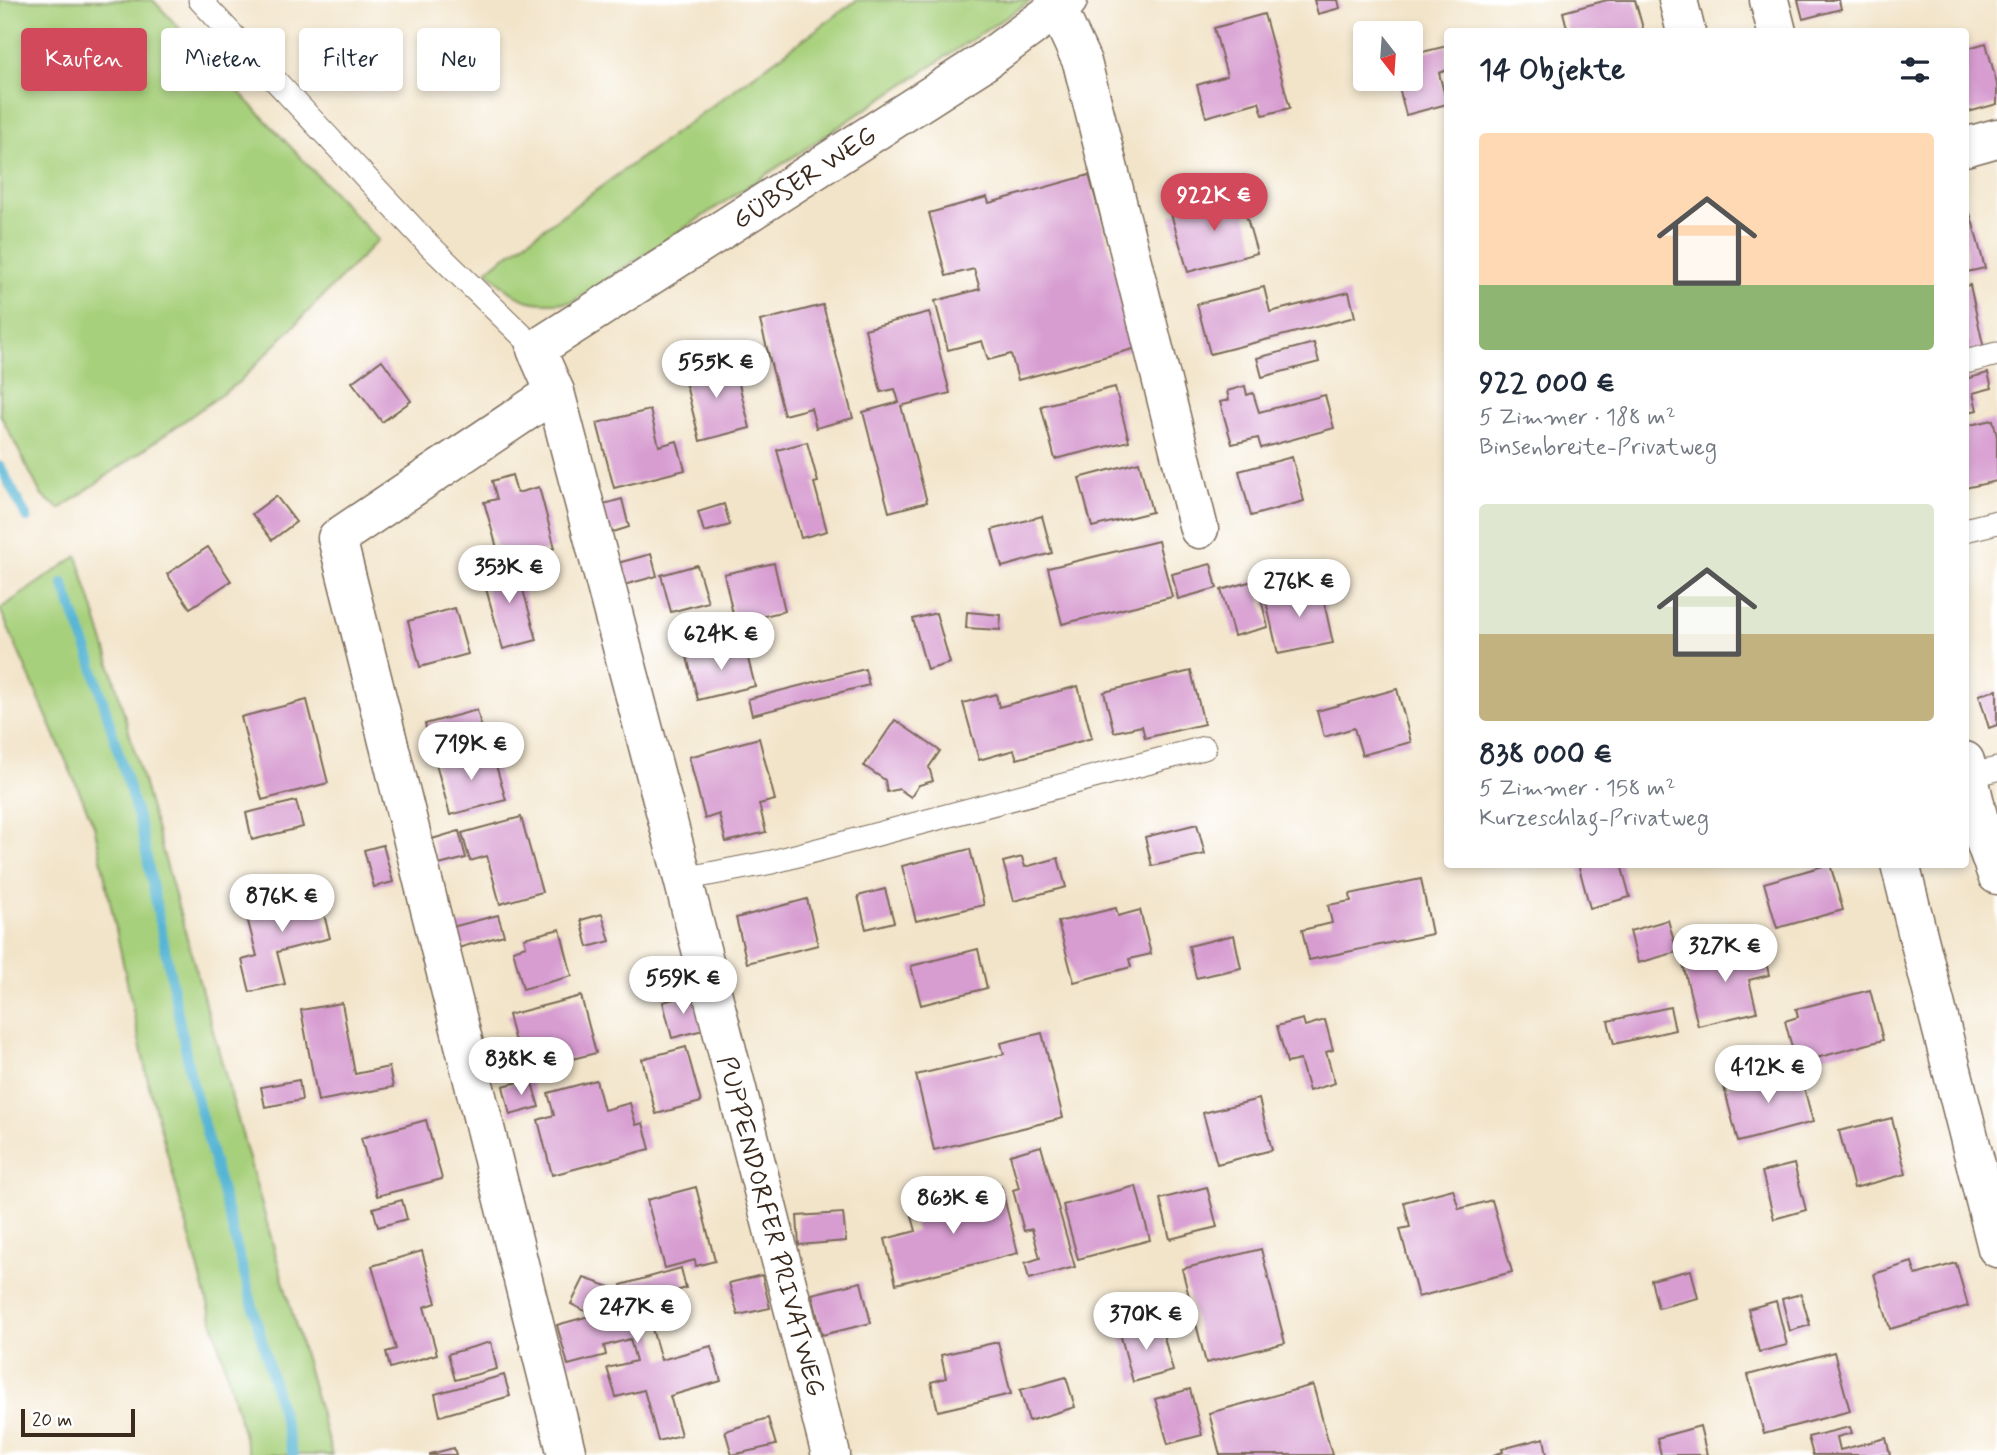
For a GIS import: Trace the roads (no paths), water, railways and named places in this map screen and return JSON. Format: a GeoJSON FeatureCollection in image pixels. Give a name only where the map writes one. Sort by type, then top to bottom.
{"type":"FeatureCollection","features":[{"type":"Feature","properties":{"kind":"street"},"geometry":{"type":"LineString","coordinates":[[1678,0],[1685,28]]}},
{"type":"Feature","properties":{"kind":"street"},"geometry":{"type":"LineString","coordinates":[[1769,0],[1776,28]]}},
{"type":"Feature","properties":{"kind":"street","name":"GÜBSER WEG"},"geometry":{"type":"LineString","coordinates":[[536,349],[985,61],[1063,4]]}},
{"type":"Feature","properties":{"kind":"street"},"geometry":{"type":"LineString","coordinates":[[1063,4],[1082,62],[1199,529]]}},
{"type":"Feature","properties":{"kind":"street"},"geometry":{"type":"LineString","coordinates":[[1969,146],[1997,138]]}},
{"type":"Feature","properties":{"kind":"street","name":"PUPPENDORFER PRIVATWEG"},"geometry":{"type":"LineString","coordinates":[[536,349],[555,392],[831,1455]]}},
{"type":"Feature","properties":{"kind":"street"},"geometry":{"type":"LineString","coordinates":[[555,392],[337,538],[568,1455]]}},
{"type":"Feature","properties":{"kind":"street"},"geometry":{"type":"LineString","coordinates":[[1977,769],[1982,833],[1997,875]]}},
{"type":"Feature","properties":{"kind":"street"},"geometry":{"type":"LineString","coordinates":[[1901,868],[1997,1248]]}},
{"type":"Feature","properties":{"kind":"lane"},"geometry":{"type":"LineString","coordinates":[[200,0],[429,245],[536,349]]}},
{"type":"Feature","properties":{"kind":"lane"},"geometry":{"type":"LineString","coordinates":[[1969,361],[1997,354]]}},
{"type":"Feature","properties":{"kind":"lane"},"geometry":{"type":"LineString","coordinates":[[1969,529],[1997,522]]}},
{"type":"Feature","properties":{"kind":"lane"},"geometry":{"type":"LineString","coordinates":[[683,879],[772,862],[1204,748]]}},
{"type":"Feature","properties":{"kind":"waterway"},"geometry":{"type":"LineString","coordinates":[[0,466],[27,518]]}},
{"type":"Feature","properties":{"kind":"waterway"},"geometry":{"type":"LineString","coordinates":[[63,583],[90,657],[141,828],[190,1073],[293,1455]]}}]}
